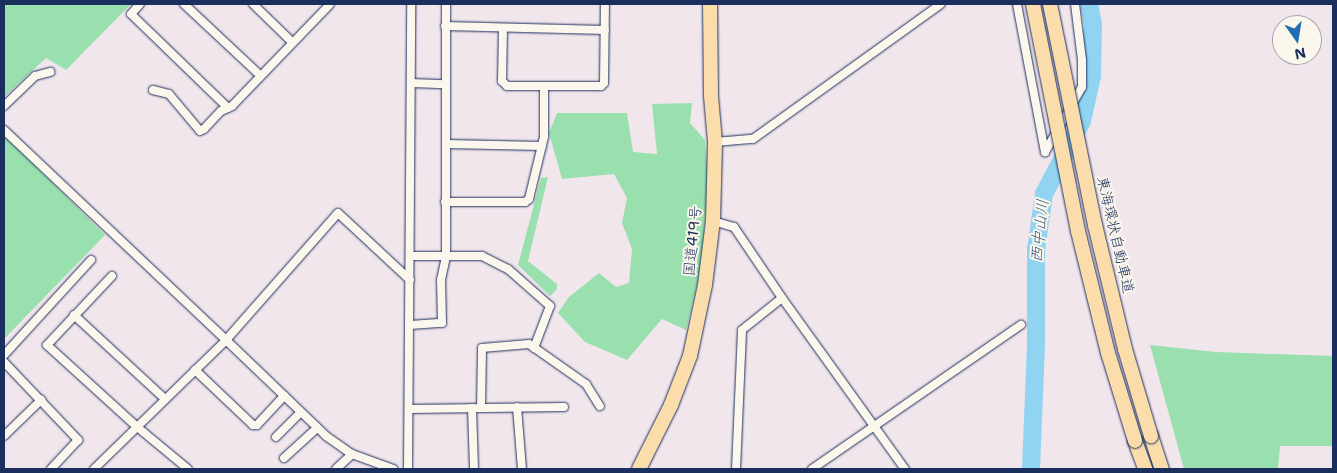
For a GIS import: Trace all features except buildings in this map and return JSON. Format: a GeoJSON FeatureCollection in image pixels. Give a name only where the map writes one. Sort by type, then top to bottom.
{"type":"FeatureCollection","features":[{"type":"Feature","properties":{"kind":"highway","name":"国道419号"},"geometry":{"type":"LineString","coordinates":[[639,469],[671,406],[690,356],[705,284],[713,220],[715,142],[710,87],[710,4]]}},
{"type":"Feature","properties":{"kind":"highway"},"geometry":{"type":"LineString","coordinates":[[1034,4],[1078,231],[1108,353],[1145,469]]}},
{"type":"Feature","properties":{"kind":"highway","name":"東海環状自動車道"},"geometry":{"type":"LineString","coordinates":[[1050,4],[1095,225],[1125,349],[1162,469]]}},
{"type":"Feature","properties":{"kind":"street"},"geometry":{"type":"LineString","coordinates":[[140,4],[131,14],[228,108]]}},
{"type":"Feature","properties":{"kind":"street"},"geometry":{"type":"LineString","coordinates":[[184,4],[260,75]]}},
{"type":"Feature","properties":{"kind":"street"},"geometry":{"type":"LineString","coordinates":[[253,4],[292,42]]}},
{"type":"Feature","properties":{"kind":"street"},"geometry":{"type":"LineString","coordinates":[[153,90],[169,94],[200,131],[221,111],[228,108],[330,4]]}},
{"type":"Feature","properties":{"kind":"street"},"geometry":{"type":"LineString","coordinates":[[408,469],[411,4]]}},
{"type":"Feature","properties":{"kind":"street"},"geometry":{"type":"LineString","coordinates":[[410,325],[442,322],[441,280],[446,256],[446,4]]}},
{"type":"Feature","properties":{"kind":"street"},"geometry":{"type":"LineString","coordinates":[[503,29],[502,81],[507,86],[601,86],[604,84],[605,4]]}},
{"type":"Feature","properties":{"kind":"street"},"geometry":{"type":"LineString","coordinates":[[715,142],[753,139],[941,4]]}},
{"type":"Feature","properties":{"kind":"street"},"geometry":{"type":"LineString","coordinates":[[1017,4],[1045,152],[1082,87],[1082,60],[1075,4]]}},
{"type":"Feature","properties":{"kind":"street"},"geometry":{"type":"LineString","coordinates":[[446,26],[503,29],[605,30]]}},
{"type":"Feature","properties":{"kind":"street"},"geometry":{"type":"LineString","coordinates":[[4,106],[35,76],[50,72]]}},
{"type":"Feature","properties":{"kind":"street"},"geometry":{"type":"LineString","coordinates":[[411,83],[446,84]]}},
{"type":"Feature","properties":{"kind":"street"},"geometry":{"type":"LineString","coordinates":[[445,202],[525,202],[529,199],[544,137],[544,87]]}},
{"type":"Feature","properties":{"kind":"street"},"geometry":{"type":"LineString","coordinates":[[4,130],[317,428],[352,454],[393,469]]}},
{"type":"Feature","properties":{"kind":"street"},"geometry":{"type":"LineString","coordinates":[[446,144],[542,146]]}},
{"type":"Feature","properties":{"kind":"street"},"geometry":{"type":"LineString","coordinates":[[94,469],[226,340],[338,213],[410,280]]}},
{"type":"Feature","properties":{"kind":"street"},"geometry":{"type":"LineString","coordinates":[[713,220],[734,227],[782,298],[905,469]]}},
{"type":"Feature","properties":{"kind":"street"},"geometry":{"type":"LineString","coordinates":[[410,256],[482,256],[508,269],[550,306],[534,348]]}},
{"type":"Feature","properties":{"kind":"street"},"geometry":{"type":"LineString","coordinates":[[4,355],[91,260]]}},
{"type":"Feature","properties":{"kind":"street"},"geometry":{"type":"LineString","coordinates":[[112,276],[47,345],[136,426],[188,469]]}},
{"type":"Feature","properties":{"kind":"street"},"geometry":{"type":"LineString","coordinates":[[736,469],[742,330],[782,298]]}},
{"type":"Feature","properties":{"kind":"street"},"geometry":{"type":"LineString","coordinates":[[74,315],[165,399]]}},
{"type":"Feature","properties":{"kind":"street"},"geometry":{"type":"LineString","coordinates":[[812,469],[1021,326]]}},
{"type":"Feature","properties":{"kind":"street"},"geometry":{"type":"LineString","coordinates":[[474,469],[476,408],[482,348],[529,344],[586,384],[600,406]]}},
{"type":"Feature","properties":{"kind":"street"},"geometry":{"type":"LineString","coordinates":[[4,362],[78,440],[51,469]]}},
{"type":"Feature","properties":{"kind":"street"},"geometry":{"type":"LineString","coordinates":[[195,370],[253,425],[256,425],[284,396]]}},
{"type":"Feature","properties":{"kind":"street"},"geometry":{"type":"LineString","coordinates":[[4,436],[41,400]]}},
{"type":"Feature","properties":{"kind":"street"},"geometry":{"type":"LineString","coordinates":[[517,407],[522,469]]}},
{"type":"Feature","properties":{"kind":"street"},"geometry":{"type":"LineString","coordinates":[[409,409],[564,408]]}},
{"type":"Feature","properties":{"kind":"street"},"geometry":{"type":"LineString","coordinates":[[276,437],[301,412]]}},
{"type":"Feature","properties":{"kind":"street"},"geometry":{"type":"LineString","coordinates":[[284,458],[317,428]]}},
{"type":"Feature","properties":{"kind":"street"},"geometry":{"type":"LineString","coordinates":[[336,469],[352,454]]}},
{"type":"Feature","properties":{"kind":"green space"},"geometry":{"type":"Polygon","coordinates":[[[4,4],[131,4],[66,70],[46,58],[4,97],[4,4]]]}},
{"type":"Feature","properties":{"kind":"green space"},"geometry":{"type":"Polygon","coordinates":[[[692,103],[690,123],[705,140],[708,184],[701,269],[686,330],[662,319],[627,360],[585,342],[558,313],[569,297],[599,273],[616,287],[629,283],[632,249],[622,223],[627,198],[614,174],[562,179],[549,133],[557,113],[627,113],[633,152],[657,154],[652,104],[692,103]]]}},
{"type":"Feature","properties":{"kind":"green space"},"geometry":{"type":"Polygon","coordinates":[[[4,135],[105,235],[5,338],[4,337],[4,135]]]}},
{"type":"Feature","properties":{"kind":"green space"},"geometry":{"type":"Polygon","coordinates":[[[548,177],[528,261],[557,284],[557,289],[550,296],[518,265],[541,178],[548,177]]]}},
{"type":"Feature","properties":{"kind":"green space"},"geometry":{"type":"Polygon","coordinates":[[[1150,345],[1216,352],[1333,356],[1333,446],[1280,446],[1278,469],[1184,469],[1150,345]]]}},
{"type":"Feature","properties":{"kind":"waterway","name":"西中山川"},"geometry":{"type":"LineString","coordinates":[[1031,469],[1036,343],[1036,250],[1044,194],[1082,121],[1092,76],[1093,24],[1089,4]]}}]}
